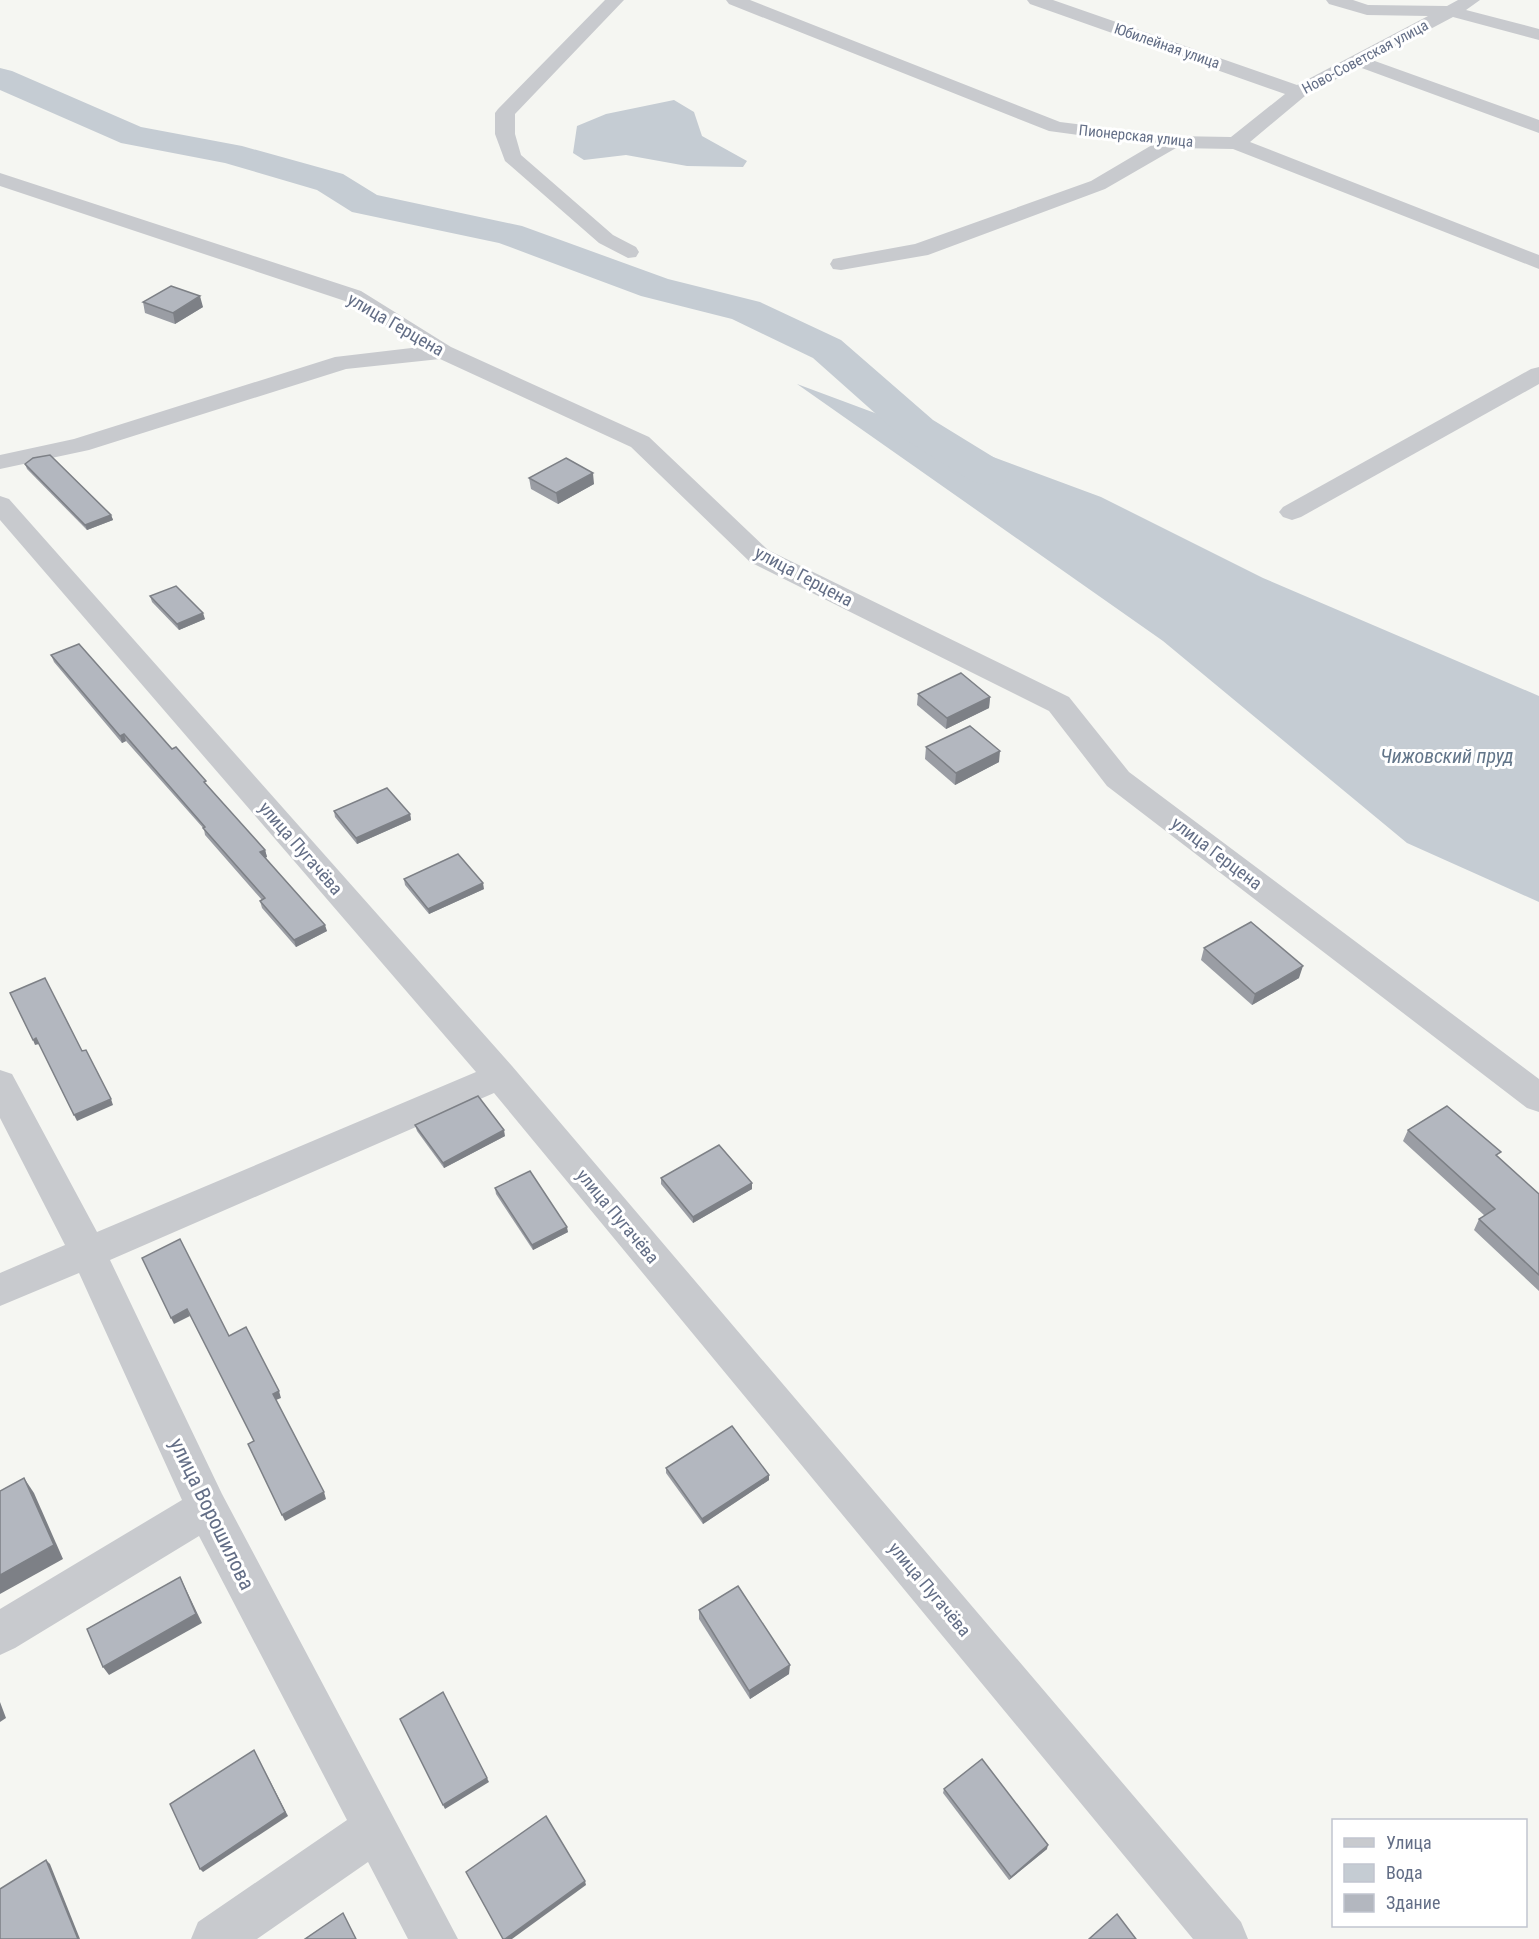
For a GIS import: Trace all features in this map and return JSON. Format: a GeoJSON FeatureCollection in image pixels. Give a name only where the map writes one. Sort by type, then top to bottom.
{"type":"FeatureCollection","features":[{"type":"Feature","properties":{"kind":"street"},"geometry":{"type":"LineString","coordinates":[[615,0],[505,113],[505,134],[512,157],[606,238],[628,252]]}},
{"type":"Feature","properties":{"kind":"street","name":"Пионерская улица"},"geometry":{"type":"LineString","coordinates":[[735,0],[1056,127],[1172,142],[1236,143],[1539,263]]}},
{"type":"Feature","properties":{"kind":"street","name":"Юбилейная улица"},"geometry":{"type":"LineString","coordinates":[[1036,0],[1298,92]]}},
{"type":"Feature","properties":{"kind":"street"},"geometry":{"type":"LineString","coordinates":[[1335,0],[1367,10],[1451,11],[1539,35]]}},
{"type":"Feature","properties":{"kind":"street","name":"Ново-Советская улица"},"geometry":{"type":"LineString","coordinates":[[1236,143],[1298,92],[1471,0]]}},
{"type":"Feature","properties":{"kind":"street"},"geometry":{"type":"LineString","coordinates":[[1359,61],[1539,127]]}},
{"type":"Feature","properties":{"kind":"street"},"geometry":{"type":"LineString","coordinates":[[841,264],[920,250],[1098,185],[1172,142]]}},
{"type":"Feature","properties":{"kind":"street","name":"улица Герцена"},"geometry":{"type":"LineString","coordinates":[[0,179],[353,296],[443,352],[640,442],[759,556],[1059,704],[1118,779],[1539,1098]]}},
{"type":"Feature","properties":{"kind":"street"},"geometry":{"type":"LineString","coordinates":[[0,462],[80,445],[343,362],[443,352]]}},
{"type":"Feature","properties":{"kind":"street"},"geometry":{"type":"LineString","coordinates":[[1292,512],[1539,374]]}},
{"type":"Feature","properties":{"kind":"street","name":"улица Пугачёва"},"geometry":{"type":"LineString","coordinates":[[0,504],[500,1076],[1224,1939]]}},
{"type":"Feature","properties":{"kind":"street"},"geometry":{"type":"LineString","coordinates":[[0,1290],[500,1076]]}},
{"type":"Feature","properties":{"kind":"street","name":"улица Ворошилова"},"geometry":{"type":"LineString","coordinates":[[0,1084],[88,1252],[207,1508],[434,1939]]}},
{"type":"Feature","properties":{"kind":"street"},"geometry":{"type":"LineString","coordinates":[[0,1633],[207,1508]]}},
{"type":"Feature","properties":{"kind":"street"},"geometry":{"type":"LineString","coordinates":[[215,1939],[375,1829]]}},
{"type":"Feature","properties":{"kind":"water"},"geometry":{"type":"Polygon","coordinates":[[[674,100],[694,112],[702,136],[747,161],[743,167],[687,166],[626,155],[584,160],[573,153],[577,126],[606,114],[674,100]]]}},
{"type":"Feature","properties":{"kind":"water","name":"Чижовский пруд"},"geometry":{"type":"Polygon","coordinates":[[[797,384],[1101,497],[1263,578],[1539,696],[1539,902],[1407,843],[1163,641],[797,384]]]}},
{"type":"Feature","properties":{"kind":"building"},"geometry":{"type":"Polygon","coordinates":[[[171,286],[200,296],[173,313],[143,302],[171,286]]]}},
{"type":"Feature","properties":{"kind":"building"},"geometry":{"type":"Polygon","coordinates":[[[50,455],[111,515],[85,525],[25,464],[33,458],[50,455]]]}},
{"type":"Feature","properties":{"kind":"building"},"geometry":{"type":"Polygon","coordinates":[[[566,458],[593,473],[556,493],[529,478],[566,458]]]}},
{"type":"Feature","properties":{"kind":"building"},"geometry":{"type":"Polygon","coordinates":[[[176,586],[203,613],[177,624],[150,596],[176,586]]]}},
{"type":"Feature","properties":{"kind":"building"},"geometry":{"type":"Polygon","coordinates":[[[79,644],[172,749],[176,747],[206,781],[204,782],[265,850],[260,852],[325,925],[294,940],[260,901],[265,898],[203,828],[205,827],[124,734],[120,736],[51,655],[79,644]]]}},
{"type":"Feature","properties":{"kind":"building"},"geometry":{"type":"Polygon","coordinates":[[[961,673],[990,697],[947,718],[918,694],[961,673]]]}},
{"type":"Feature","properties":{"kind":"building"},"geometry":{"type":"Polygon","coordinates":[[[970,726],[1000,751],[956,773],[926,747],[970,726]]]}},
{"type":"Feature","properties":{"kind":"building"},"geometry":{"type":"Polygon","coordinates":[[[387,788],[410,814],[356,838],[334,811],[387,788]]]}},
{"type":"Feature","properties":{"kind":"building"},"geometry":{"type":"Polygon","coordinates":[[[458,854],[483,883],[428,909],[404,879],[458,854]]]}},
{"type":"Feature","properties":{"kind":"building"},"geometry":{"type":"Polygon","coordinates":[[[1251,922],[1303,966],[1255,994],[1204,948],[1251,922]]]}},
{"type":"Feature","properties":{"kind":"building"},"geometry":{"type":"Polygon","coordinates":[[[45,978],[82,1051],[86,1050],[111,1099],[74,1115],[36,1038],[33,1040],[10,993],[45,978]]]}},
{"type":"Feature","properties":{"kind":"building"},"geometry":{"type":"Polygon","coordinates":[[[478,1096],[504,1130],[443,1163],[415,1125],[478,1096]]]}},
{"type":"Feature","properties":{"kind":"building"},"geometry":{"type":"Polygon","coordinates":[[[1447,1106],[1501,1152],[1496,1155],[1539,1194],[1539,1275],[1479,1219],[1495,1209],[1408,1130],[1447,1106]]]}},
{"type":"Feature","properties":{"kind":"building"},"geometry":{"type":"Polygon","coordinates":[[[719,1145],[752,1183],[693,1217],[661,1178],[719,1145]]]}},
{"type":"Feature","properties":{"kind":"building"},"geometry":{"type":"Polygon","coordinates":[[[530,1171],[567,1227],[532,1245],[495,1188],[530,1171]]]}},
{"type":"Feature","properties":{"kind":"building"},"geometry":{"type":"Polygon","coordinates":[[[180,1239],[229,1336],[246,1327],[279,1391],[273,1394],[324,1492],[282,1515],[248,1444],[254,1441],[187,1309],[171,1318],[142,1258],[180,1239]]]}},
{"type":"Feature","properties":{"kind":"building"},"geometry":{"type":"Polygon","coordinates":[[[732,1426],[769,1475],[702,1519],[666,1468],[732,1426]]]}},
{"type":"Feature","properties":{"kind":"building"},"geometry":{"type":"Polygon","coordinates":[[[24,1478],[54,1545],[0,1575],[0,1491],[24,1478]]]}},
{"type":"Feature","properties":{"kind":"building"},"geometry":{"type":"Polygon","coordinates":[[[180,1577],[196,1614],[103,1667],[87,1629],[180,1577]]]}},
{"type":"Feature","properties":{"kind":"building"},"geometry":{"type":"Polygon","coordinates":[[[738,1586],[790,1665],[749,1691],[699,1610],[738,1586]]]}},
{"type":"Feature","properties":{"kind":"building"},"geometry":{"type":"Polygon","coordinates":[[[443,1692],[487,1778],[443,1805],[400,1719],[443,1692]]]}},
{"type":"Feature","properties":{"kind":"building"},"geometry":{"type":"Polygon","coordinates":[[[254,1750],[285,1812],[200,1869],[170,1804],[254,1750]]]}},
{"type":"Feature","properties":{"kind":"building"},"geometry":{"type":"Polygon","coordinates":[[[982,1759],[1048,1845],[1011,1877],[944,1789],[982,1759]]]}},
{"type":"Feature","properties":{"kind":"building"},"geometry":{"type":"Polygon","coordinates":[[[546,1816],[585,1881],[503,1939],[466,1872],[546,1816]]]}},
{"type":"Feature","properties":{"kind":"building"},"geometry":{"type":"Polygon","coordinates":[[[46,1860],[78,1939],[0,1939],[0,1889],[46,1860]]]}},
{"type":"Feature","properties":{"kind":"building"},"geometry":{"type":"Polygon","coordinates":[[[343,1913],[356,1939],[305,1939],[343,1913]]]}},
{"type":"Feature","properties":{"kind":"building"},"geometry":{"type":"Polygon","coordinates":[[[1117,1914],[1136,1939],[1089,1939],[1117,1914]]]}},
{"type":"Feature","properties":{"kind":"waterway"},"geometry":{"type":"LineString","coordinates":[[0,78],[133,136],[230,153],[330,182],[365,204],[509,234],[655,288],[746,310],[827,349],[918,429],[987,472]]}}]}
